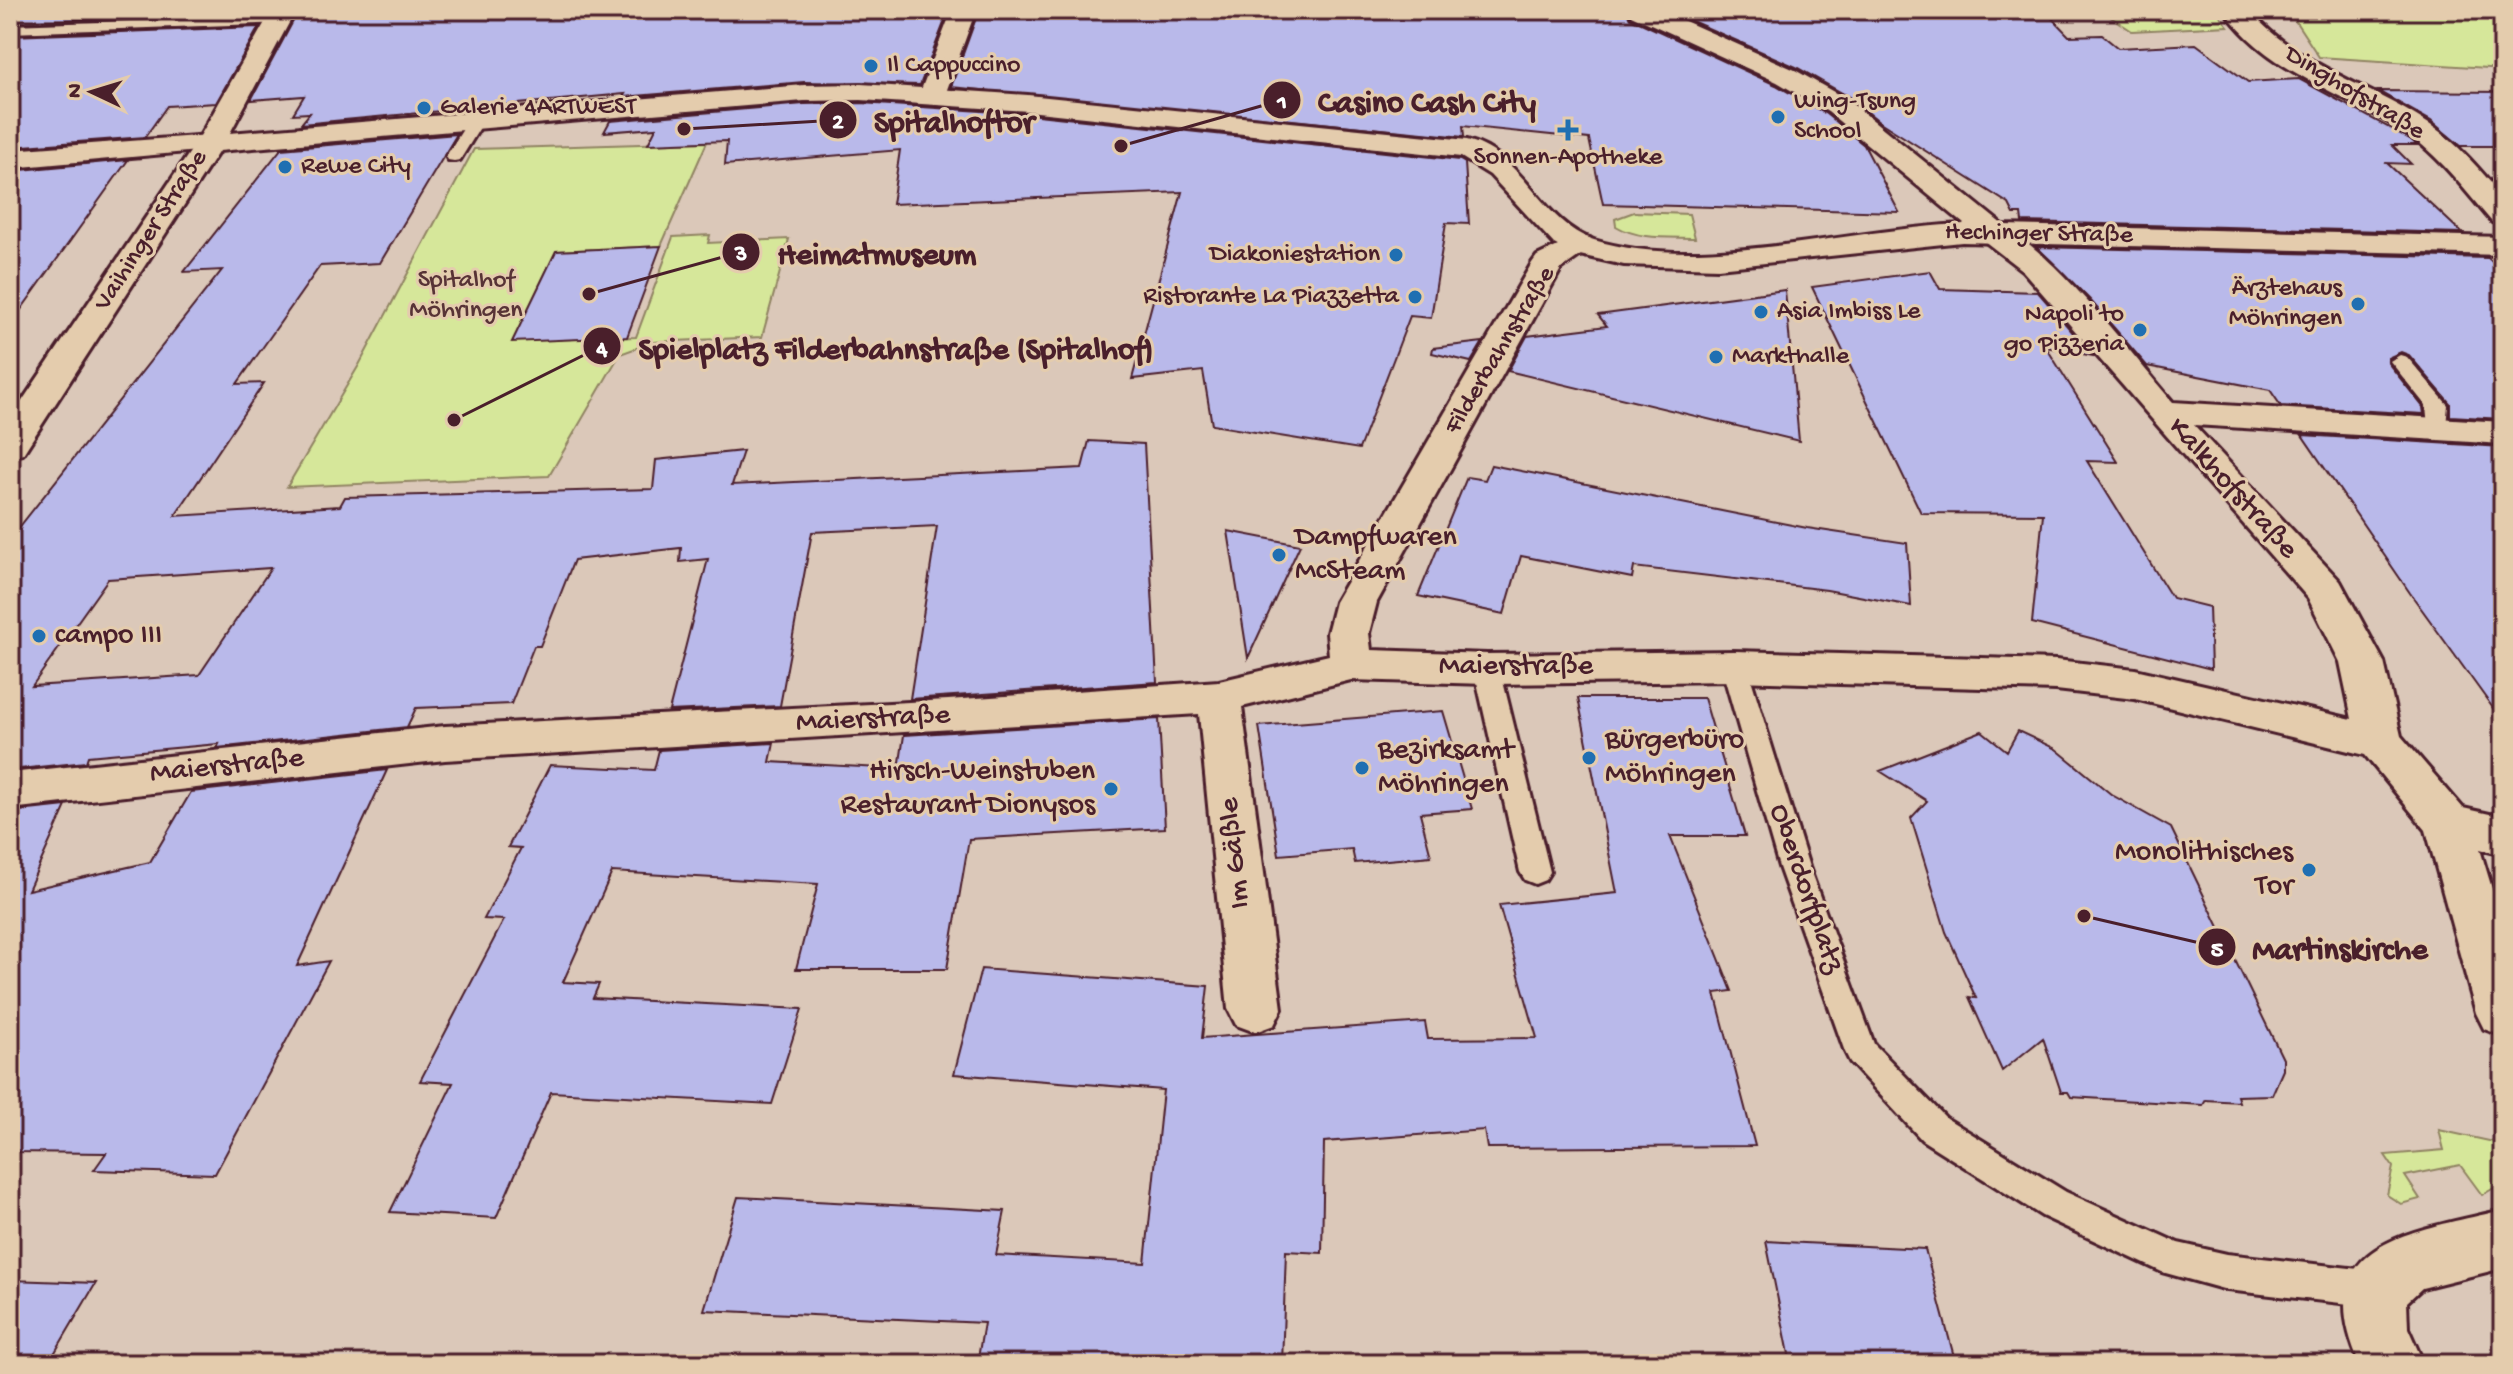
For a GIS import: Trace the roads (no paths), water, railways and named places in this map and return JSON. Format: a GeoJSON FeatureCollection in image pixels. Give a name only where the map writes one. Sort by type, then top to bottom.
{"type":"FeatureCollection","features":[{"type":"Feature","properties":{"kind":"street"},"geometry":{"type":"LineString","coordinates":[[932,95],[964,10]]}},
{"type":"Feature","properties":{"kind":"street"},"geometry":{"type":"LineString","coordinates":[[1640,10],[1778,72],[1838,106],[2034,264],[2162,412]]}},
{"type":"Feature","properties":{"kind":"street","name":"Dinghofstraße"},"geometry":{"type":"LineString","coordinates":[[2236,10],[2267,42],[2294,61],[2422,132],[2450,156],[2503,216]]}},
{"type":"Feature","properties":{"kind":"street","name":"Vaihinger Straße"},"geometry":{"type":"LineString","coordinates":[[10,446],[210,143],[281,15]]}},
{"type":"Feature","properties":{"kind":"street","name":"Filderbahnstraße"},"geometry":{"type":"LineString","coordinates":[[10,159],[804,93],[932,95],[1117,111],[1467,149],[1479,153],[1510,176],[1538,212],[1579,245],[1548,263],[1356,602],[1348,633],[1351,665]]}},
{"type":"Feature","properties":{"kind":"street","name":"Hechinger Straße"},"geometry":{"type":"LineString","coordinates":[[1579,245],[1630,258],[1673,260],[1906,234],[1994,233],[2503,246]]}},
{"type":"Feature","properties":{"kind":"street","name":"Kalkhofstraße"},"geometry":{"type":"LineString","coordinates":[[2162,412],[2350,421],[2437,431],[2503,433]]}},
{"type":"Feature","properties":{"kind":"street","name":"Kalkhofstraße"},"geometry":{"type":"LineString","coordinates":[[2162,412],[2325,591],[2362,662],[2380,742]]}},
{"type":"Feature","properties":{"kind":"street","name":"Maierstraße"},"geometry":{"type":"LineString","coordinates":[[10,791],[445,743],[948,716],[1219,697],[1351,665],[1487,669],[1734,666]]}},
{"type":"Feature","properties":{"kind":"street"},"geometry":{"type":"LineString","coordinates":[[1734,666],[2056,675],[2135,684],[2380,742],[2448,823],[2503,1013]]}},
{"type":"Feature","properties":{"kind":"street","name":"Im Gäßle"},"geometry":{"type":"LineString","coordinates":[[1219,697],[1255,1009]]}},
{"type":"Feature","properties":{"kind":"street"},"geometry":{"type":"LineString","coordinates":[[2448,823],[2503,836]]}},
{"type":"Feature","properties":{"kind":"street"},"geometry":{"type":"LineString","coordinates":[[2392,1364],[2377,1331],[2376,1289],[2406,1263],[2503,1239]]}},
{"type":"Feature","properties":{"kind":"lane"},"geometry":{"type":"LineString","coordinates":[[10,29],[281,15]]}},
{"type":"Feature","properties":{"kind":"lane"},"geometry":{"type":"LineString","coordinates":[[454,156],[476,121]]}},
{"type":"Feature","properties":{"kind":"lane"},"geometry":{"type":"LineString","coordinates":[[2400,361],[2437,405],[2437,431]]}},
{"type":"Feature","properties":{"kind":"lane","name":"Oberdorfplatz"},"geometry":{"type":"LineString","coordinates":[[1734,666],[1794,867],[1861,1052],[1934,1129],[2054,1204],[2175,1260],[2227,1272],[2376,1289]]}},
{"type":"Feature","properties":{"kind":"lane"},"geometry":{"type":"LineString","coordinates":[[1487,669],[1535,872]]}},
{"type":"Feature","properties":{"kind":"place","name":"Il Cappuccino"},"geometry":{"type":"Point","coordinates":[871,66]}},
{"type":"Feature","properties":{"kind":"place","name":"Galerie 4ARTWEST"},"geometry":{"type":"Point","coordinates":[424,108]}},
{"type":"Feature","properties":{"kind":"place","name":"Wing-Tsung School"},"geometry":{"type":"Point","coordinates":[1778,117]}},
{"type":"Feature","properties":{"kind":"place","name":"Spitalhoftor"},"geometry":{"type":"Point","coordinates":[684,129]}},
{"type":"Feature","properties":{"kind":"place","name":"Sonnen-Apotheke"},"geometry":{"type":"Point","coordinates":[1568,130]}},
{"type":"Feature","properties":{"kind":"place","name":"Casino Cash City"},"geometry":{"type":"Point","coordinates":[1121,146]}},
{"type":"Feature","properties":{"kind":"place","name":"Rewe City"},"geometry":{"type":"Point","coordinates":[285,167]}},
{"type":"Feature","properties":{"kind":"place","name":"Diakoniestation"},"geometry":{"type":"Point","coordinates":[1396,255]}},
{"type":"Feature","properties":{"kind":"place","name":"Heimatmuseum"},"geometry":{"type":"Point","coordinates":[589,294]}},
{"type":"Feature","properties":{"kind":"place","name":"Ristorante La Piazzetta"},"geometry":{"type":"Point","coordinates":[1415,297]}},
{"type":"Feature","properties":{"kind":"place","name":"Ärztehaus Möhringen"},"geometry":{"type":"Point","coordinates":[2358,304]}},
{"type":"Feature","properties":{"kind":"place","name":"Asia Imbiss Le"},"geometry":{"type":"Point","coordinates":[1761,312]}},
{"type":"Feature","properties":{"kind":"place","name":"Napoli to go Pizzeria"},"geometry":{"type":"Point","coordinates":[2140,330]}},
{"type":"Feature","properties":{"kind":"place","name":"Markthalle"},"geometry":{"type":"Point","coordinates":[1716,357]}},
{"type":"Feature","properties":{"kind":"place","name":"Spielplatz Filderbahnstraße (Spitalhof)"},"geometry":{"type":"Point","coordinates":[454,420]}},
{"type":"Feature","properties":{"kind":"place","name":"Dampfwaren McSteam"},"geometry":{"type":"Point","coordinates":[1279,555]}},
{"type":"Feature","properties":{"kind":"place","name":"campo III"},"geometry":{"type":"Point","coordinates":[39,636]}},
{"type":"Feature","properties":{"kind":"place","name":"Bürgerbüro Möhringen"},"geometry":{"type":"Point","coordinates":[1589,758]}},
{"type":"Feature","properties":{"kind":"place","name":"Bezirksamt Möhringen"},"geometry":{"type":"Point","coordinates":[1362,768]}},
{"type":"Feature","properties":{"kind":"place","name":"Hirsch-Weinstuben Restaurant Dionysos"},"geometry":{"type":"Point","coordinates":[1111,789]}},
{"type":"Feature","properties":{"kind":"place","name":"Monolithisches Tor"},"geometry":{"type":"Point","coordinates":[2309,870]}},
{"type":"Feature","properties":{"kind":"place","name":"Martinskirche"},"geometry":{"type":"Point","coordinates":[2084,916]}},
{"type":"Feature","properties":{"kind":"park label","name":"Spitalhof Möhringen"},"geometry":{"type":"Point","coordinates":[466,296]}}]}
